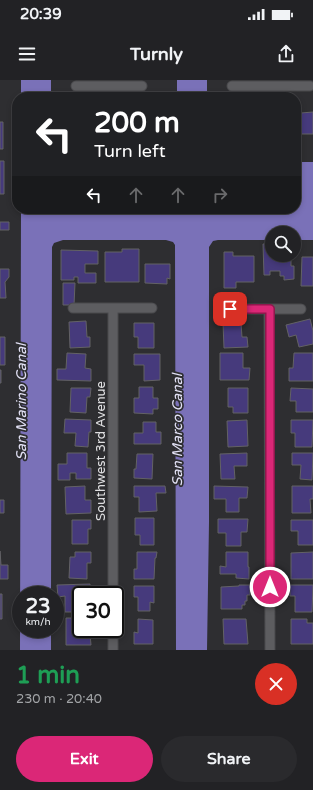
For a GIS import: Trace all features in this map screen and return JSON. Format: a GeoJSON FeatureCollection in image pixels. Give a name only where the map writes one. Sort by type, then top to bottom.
{"type":"FeatureCollection","features":[{"type":"Feature","properties":{"kind":"street"},"geometry":{"type":"LineString","coordinates":[[76,86],[114,83],[142,86]]}},
{"type":"Feature","properties":{"kind":"street"},"geometry":{"type":"LineString","coordinates":[[232,86],[271,83],[310,86]]}},
{"type":"Feature","properties":{"kind":"street"},"geometry":{"type":"LineString","coordinates":[[73,308],[152,308]]}},
{"type":"Feature","properties":{"kind":"street","name":"Southwest 3rd Avenue"},"geometry":{"type":"LineString","coordinates":[[113,586],[114,308]]}},
{"type":"Feature","properties":{"kind":"street"},"geometry":{"type":"LineString","coordinates":[[230,309],[301,309]]}},
{"type":"Feature","properties":{"kind":"street"},"geometry":{"type":"LineString","coordinates":[[270,309],[270,650]]}},
{"type":"Feature","properties":{"kind":"street"},"geometry":{"type":"LineString","coordinates":[[113,638],[113,650]]}},
{"type":"Feature","properties":{"kind":"water"},"geometry":{"type":"Polygon","coordinates":[[[21,80],[51,80],[51,92],[21,92],[21,80]]]}},
{"type":"Feature","properties":{"kind":"water"},"geometry":{"type":"Polygon","coordinates":[[[177,80],[207,80],[207,92],[177,92],[177,80]]]}},
{"type":"Feature","properties":{"kind":"water"},"geometry":{"type":"Polygon","coordinates":[[[301,162],[313,162],[313,240],[301,240],[301,226],[265,226],[265,240],[218,240],[213,241],[209,247],[209,522],[207,650],[176,650],[175,245],[173,242],[166,240],[63,240],[54,243],[52,247],[51,586],[20,586],[21,214],[301,214],[301,162]]]}},
{"type":"Feature","properties":{"kind":"water"},"geometry":{"type":"Polygon","coordinates":[[[20,638],[51,638],[51,650],[20,650],[20,638]]]}},
{"type":"Feature","properties":{"kind":"building"},"geometry":{"type":"Polygon","coordinates":[[[313,112],[313,134],[301,134],[301,113],[313,112]]]}},
{"type":"Feature","properties":{"kind":"building"},"geometry":{"type":"Polygon","coordinates":[[[0,122],[3,122],[3,149],[0,149],[0,122]]]}},
{"type":"Feature","properties":{"kind":"building"},"geometry":{"type":"Polygon","coordinates":[[[0,161],[4,161],[4,194],[0,194],[0,161]]]}},
{"type":"Feature","properties":{"kind":"building"},"geometry":{"type":"Polygon","coordinates":[[[0,222],[9,222],[9,230],[0,230],[0,222]]]}},
{"type":"Feature","properties":{"kind":"building"},"geometry":{"type":"Polygon","coordinates":[[[263,244],[265,244],[265,262],[291,262],[291,266],[294,266],[294,279],[284,280],[284,276],[280,276],[280,271],[270,271],[270,275],[264,275],[263,244]]]}},
{"type":"Feature","properties":{"kind":"building"},"geometry":{"type":"Polygon","coordinates":[[[122,249],[139,249],[139,282],[105,282],[105,252],[122,252],[122,249]]]}},
{"type":"Feature","properties":{"kind":"building"},"geometry":{"type":"Polygon","coordinates":[[[61,250],[98,251],[98,264],[85,264],[85,273],[96,273],[96,283],[78,283],[78,277],[74,277],[74,280],[61,280],[61,250]]]}},
{"type":"Feature","properties":{"kind":"building"},"geometry":{"type":"Polygon","coordinates":[[[224,252],[233,252],[233,256],[254,256],[254,282],[236,282],[236,288],[224,288],[224,252]]]}},
{"type":"Feature","properties":{"kind":"building"},"geometry":{"type":"Polygon","coordinates":[[[302,257],[313,257],[313,286],[301,286],[302,257]]]}},
{"type":"Feature","properties":{"kind":"building"},"geometry":{"type":"Polygon","coordinates":[[[145,264],[170,264],[170,279],[167,278],[167,284],[145,283],[145,264]]]}},
{"type":"Feature","properties":{"kind":"building"},"geometry":{"type":"Polygon","coordinates":[[[0,269],[9,269],[9,277],[5,282],[6,298],[0,298],[0,269]]]}},
{"type":"Feature","properties":{"kind":"building"},"geometry":{"type":"Polygon","coordinates":[[[63,283],[75,283],[74,305],[63,305],[63,283]]]}},
{"type":"Feature","properties":{"kind":"building"},"geometry":{"type":"Polygon","coordinates":[[[310,319],[313,331],[313,344],[299,347],[296,335],[289,337],[286,325],[310,319]]]}},
{"type":"Feature","properties":{"kind":"building"},"geometry":{"type":"Polygon","coordinates":[[[86,321],[87,337],[90,337],[90,347],[70,348],[69,322],[86,321]]]}},
{"type":"Feature","properties":{"kind":"building"},"geometry":{"type":"Polygon","coordinates":[[[134,323],[154,323],[154,348],[138,348],[138,337],[134,337],[134,323]]]}},
{"type":"Feature","properties":{"kind":"building"},"geometry":{"type":"Polygon","coordinates":[[[223,323],[241,323],[242,337],[247,337],[248,347],[224,348],[223,323]]]}},
{"type":"Feature","properties":{"kind":"building"},"geometry":{"type":"Polygon","coordinates":[[[0,337],[5,337],[5,365],[0,365],[0,337]]]}},
{"type":"Feature","properties":{"kind":"building"},"geometry":{"type":"Polygon","coordinates":[[[67,353],[86,354],[85,368],[91,369],[91,381],[57,380],[57,369],[66,369],[67,353]]]}},
{"type":"Feature","properties":{"kind":"building"},"geometry":{"type":"Polygon","coordinates":[[[220,353],[243,353],[243,368],[250,368],[249,380],[220,380],[220,353]]]}},
{"type":"Feature","properties":{"kind":"building"},"geometry":{"type":"Polygon","coordinates":[[[294,353],[313,353],[313,381],[289,381],[289,368],[293,368],[294,353]]]}},
{"type":"Feature","properties":{"kind":"building"},"geometry":{"type":"Polygon","coordinates":[[[134,354],[160,354],[160,380],[144,381],[144,365],[134,365],[134,354]]]}},
{"type":"Feature","properties":{"kind":"building"},"geometry":{"type":"Polygon","coordinates":[[[1,370],[1,383],[0,383],[1,370]]]}},
{"type":"Feature","properties":{"kind":"building"},"geometry":{"type":"Polygon","coordinates":[[[139,387],[153,387],[153,398],[158,398],[158,409],[153,409],[153,414],[134,413],[134,398],[139,398],[139,387]]]}},
{"type":"Feature","properties":{"kind":"building"},"geometry":{"type":"Polygon","coordinates":[[[71,388],[91,388],[90,397],[87,397],[86,413],[70,412],[71,388]]]}},
{"type":"Feature","properties":{"kind":"building"},"geometry":{"type":"Polygon","coordinates":[[[228,388],[248,388],[248,413],[233,413],[233,407],[228,407],[228,388]]]}},
{"type":"Feature","properties":{"kind":"building"},"geometry":{"type":"Polygon","coordinates":[[[291,388],[313,389],[313,412],[296,412],[296,401],[290,401],[291,388]]]}},
{"type":"Feature","properties":{"kind":"building"},"geometry":{"type":"Polygon","coordinates":[[[65,419],[91,420],[91,432],[89,432],[88,447],[75,446],[76,433],[64,433],[65,419]]]}},
{"type":"Feature","properties":{"kind":"building"},"geometry":{"type":"Polygon","coordinates":[[[247,420],[248,446],[228,447],[227,421],[247,420]]]}},
{"type":"Feature","properties":{"kind":"building"},"geometry":{"type":"Polygon","coordinates":[[[291,420],[313,420],[312,447],[295,447],[295,433],[291,433],[291,420]]]}},
{"type":"Feature","properties":{"kind":"building"},"geometry":{"type":"Polygon","coordinates":[[[143,422],[156,422],[156,432],[161,432],[161,444],[134,444],[134,433],[143,433],[143,422]]]}},
{"type":"Feature","properties":{"kind":"building"},"geometry":{"type":"Polygon","coordinates":[[[67,453],[87,453],[87,468],[91,468],[91,479],[76,479],[76,473],[70,473],[70,480],[58,480],[58,464],[67,464],[67,453]]]}},
{"type":"Feature","properties":{"kind":"building"},"geometry":{"type":"Polygon","coordinates":[[[247,453],[247,466],[234,466],[235,479],[221,479],[220,454],[247,453]]]}},
{"type":"Feature","properties":{"kind":"building"},"geometry":{"type":"Polygon","coordinates":[[[292,453],[313,453],[312,480],[300,479],[301,465],[292,465],[292,453]]]}},
{"type":"Feature","properties":{"kind":"building"},"geometry":{"type":"Polygon","coordinates":[[[137,454],[153,454],[152,479],[134,478],[137,454]]]}},
{"type":"Feature","properties":{"kind":"building"},"geometry":{"type":"Polygon","coordinates":[[[85,486],[85,500],[91,500],[91,513],[66,514],[65,487],[85,486]]]}},
{"type":"Feature","properties":{"kind":"building"},"geometry":{"type":"Polygon","coordinates":[[[134,486],[165,486],[166,493],[156,493],[157,511],[139,512],[139,497],[134,497],[134,486]]]}},
{"type":"Feature","properties":{"kind":"building"},"geometry":{"type":"Polygon","coordinates":[[[214,486],[248,487],[247,498],[239,498],[239,512],[226,512],[226,499],[214,499],[214,486]]]}},
{"type":"Feature","properties":{"kind":"building"},"geometry":{"type":"Polygon","coordinates":[[[292,486],[313,486],[313,499],[310,499],[311,513],[292,513],[292,486]]]}},
{"type":"Feature","properties":{"kind":"building"},"geometry":{"type":"Polygon","coordinates":[[[0,500],[4,500],[4,513],[0,513],[0,500]]]}},
{"type":"Feature","properties":{"kind":"building"},"geometry":{"type":"Polygon","coordinates":[[[135,518],[154,518],[154,545],[140,545],[140,535],[135,535],[135,518]]]}},
{"type":"Feature","properties":{"kind":"building"},"geometry":{"type":"Polygon","coordinates":[[[218,519],[248,519],[247,532],[241,532],[241,546],[226,546],[226,533],[218,533],[218,519]]]}},
{"type":"Feature","properties":{"kind":"building"},"geometry":{"type":"Polygon","coordinates":[[[72,520],[91,520],[91,529],[88,529],[88,544],[72,544],[72,520]]]}},
{"type":"Feature","properties":{"kind":"building"},"geometry":{"type":"Polygon","coordinates":[[[291,520],[313,520],[313,545],[298,545],[298,531],[291,531],[291,520]]]}},
{"type":"Feature","properties":{"kind":"building"},"geometry":{"type":"Polygon","coordinates":[[[0,551],[1,565],[8,565],[8,579],[0,579],[0,551]]]}},
{"type":"Feature","properties":{"kind":"building"},"geometry":{"type":"Polygon","coordinates":[[[75,552],[91,552],[91,563],[87,563],[87,579],[69,578],[70,557],[75,557],[75,552]]]}},
{"type":"Feature","properties":{"kind":"building"},"geometry":{"type":"Polygon","coordinates":[[[137,552],[157,552],[155,558],[154,579],[134,579],[134,569],[137,569],[137,552]]]}},
{"type":"Feature","properties":{"kind":"building"},"geometry":{"type":"Polygon","coordinates":[[[226,552],[248,552],[249,579],[236,578],[236,574],[220,574],[220,566],[226,567],[226,552]]]}},
{"type":"Feature","properties":{"kind":"building"},"geometry":{"type":"Polygon","coordinates":[[[313,552],[313,579],[291,579],[291,553],[313,552]]]}},
{"type":"Feature","properties":{"kind":"building"},"geometry":{"type":"Polygon","coordinates":[[[90,584],[90,586],[72,586],[72,612],[65,612],[64,586],[57,585],[90,584]]]}},
{"type":"Feature","properties":{"kind":"building"},"geometry":{"type":"Polygon","coordinates":[[[250,585],[250,595],[247,595],[247,601],[245,601],[245,605],[242,605],[242,609],[221,609],[221,587],[250,585]]]}},
{"type":"Feature","properties":{"kind":"building"},"geometry":{"type":"Polygon","coordinates":[[[290,585],[313,585],[312,612],[295,612],[295,596],[290,596],[290,585]]]}},
{"type":"Feature","properties":{"kind":"building"},"geometry":{"type":"Polygon","coordinates":[[[134,586],[154,586],[154,603],[150,602],[150,611],[138,611],[138,597],[134,597],[134,586]]]}},
{"type":"Feature","properties":{"kind":"building"},"geometry":{"type":"Polygon","coordinates":[[[0,594],[2,594],[2,619],[0,619],[0,594]]]}},
{"type":"Feature","properties":{"kind":"building"},"geometry":{"type":"Polygon","coordinates":[[[66,618],[72,618],[72,638],[90,638],[91,645],[66,645],[66,618]]]}},
{"type":"Feature","properties":{"kind":"building"},"geometry":{"type":"Polygon","coordinates":[[[138,619],[153,620],[153,644],[134,644],[134,632],[138,633],[138,619]]]}},
{"type":"Feature","properties":{"kind":"building"},"geometry":{"type":"Polygon","coordinates":[[[223,619],[246,619],[248,644],[224,644],[223,619]]]}},
{"type":"Feature","properties":{"kind":"building"},"geometry":{"type":"Polygon","coordinates":[[[291,619],[307,619],[307,623],[313,623],[313,644],[291,644],[291,619]]]}},
{"type":"Feature","properties":{"kind":"route"},"geometry":{"type":"LineString","coordinates":[[230,309],[270,309],[270,587]]}},
{"type":"Feature","properties":{"kind":"water label","name":"San Marino Canal"},"geometry":{"type":"Point","coordinates":[21,402]}},
{"type":"Feature","properties":{"kind":"water label","name":"San Marco Canal"},"geometry":{"type":"Point","coordinates":[177,430]}}]}
